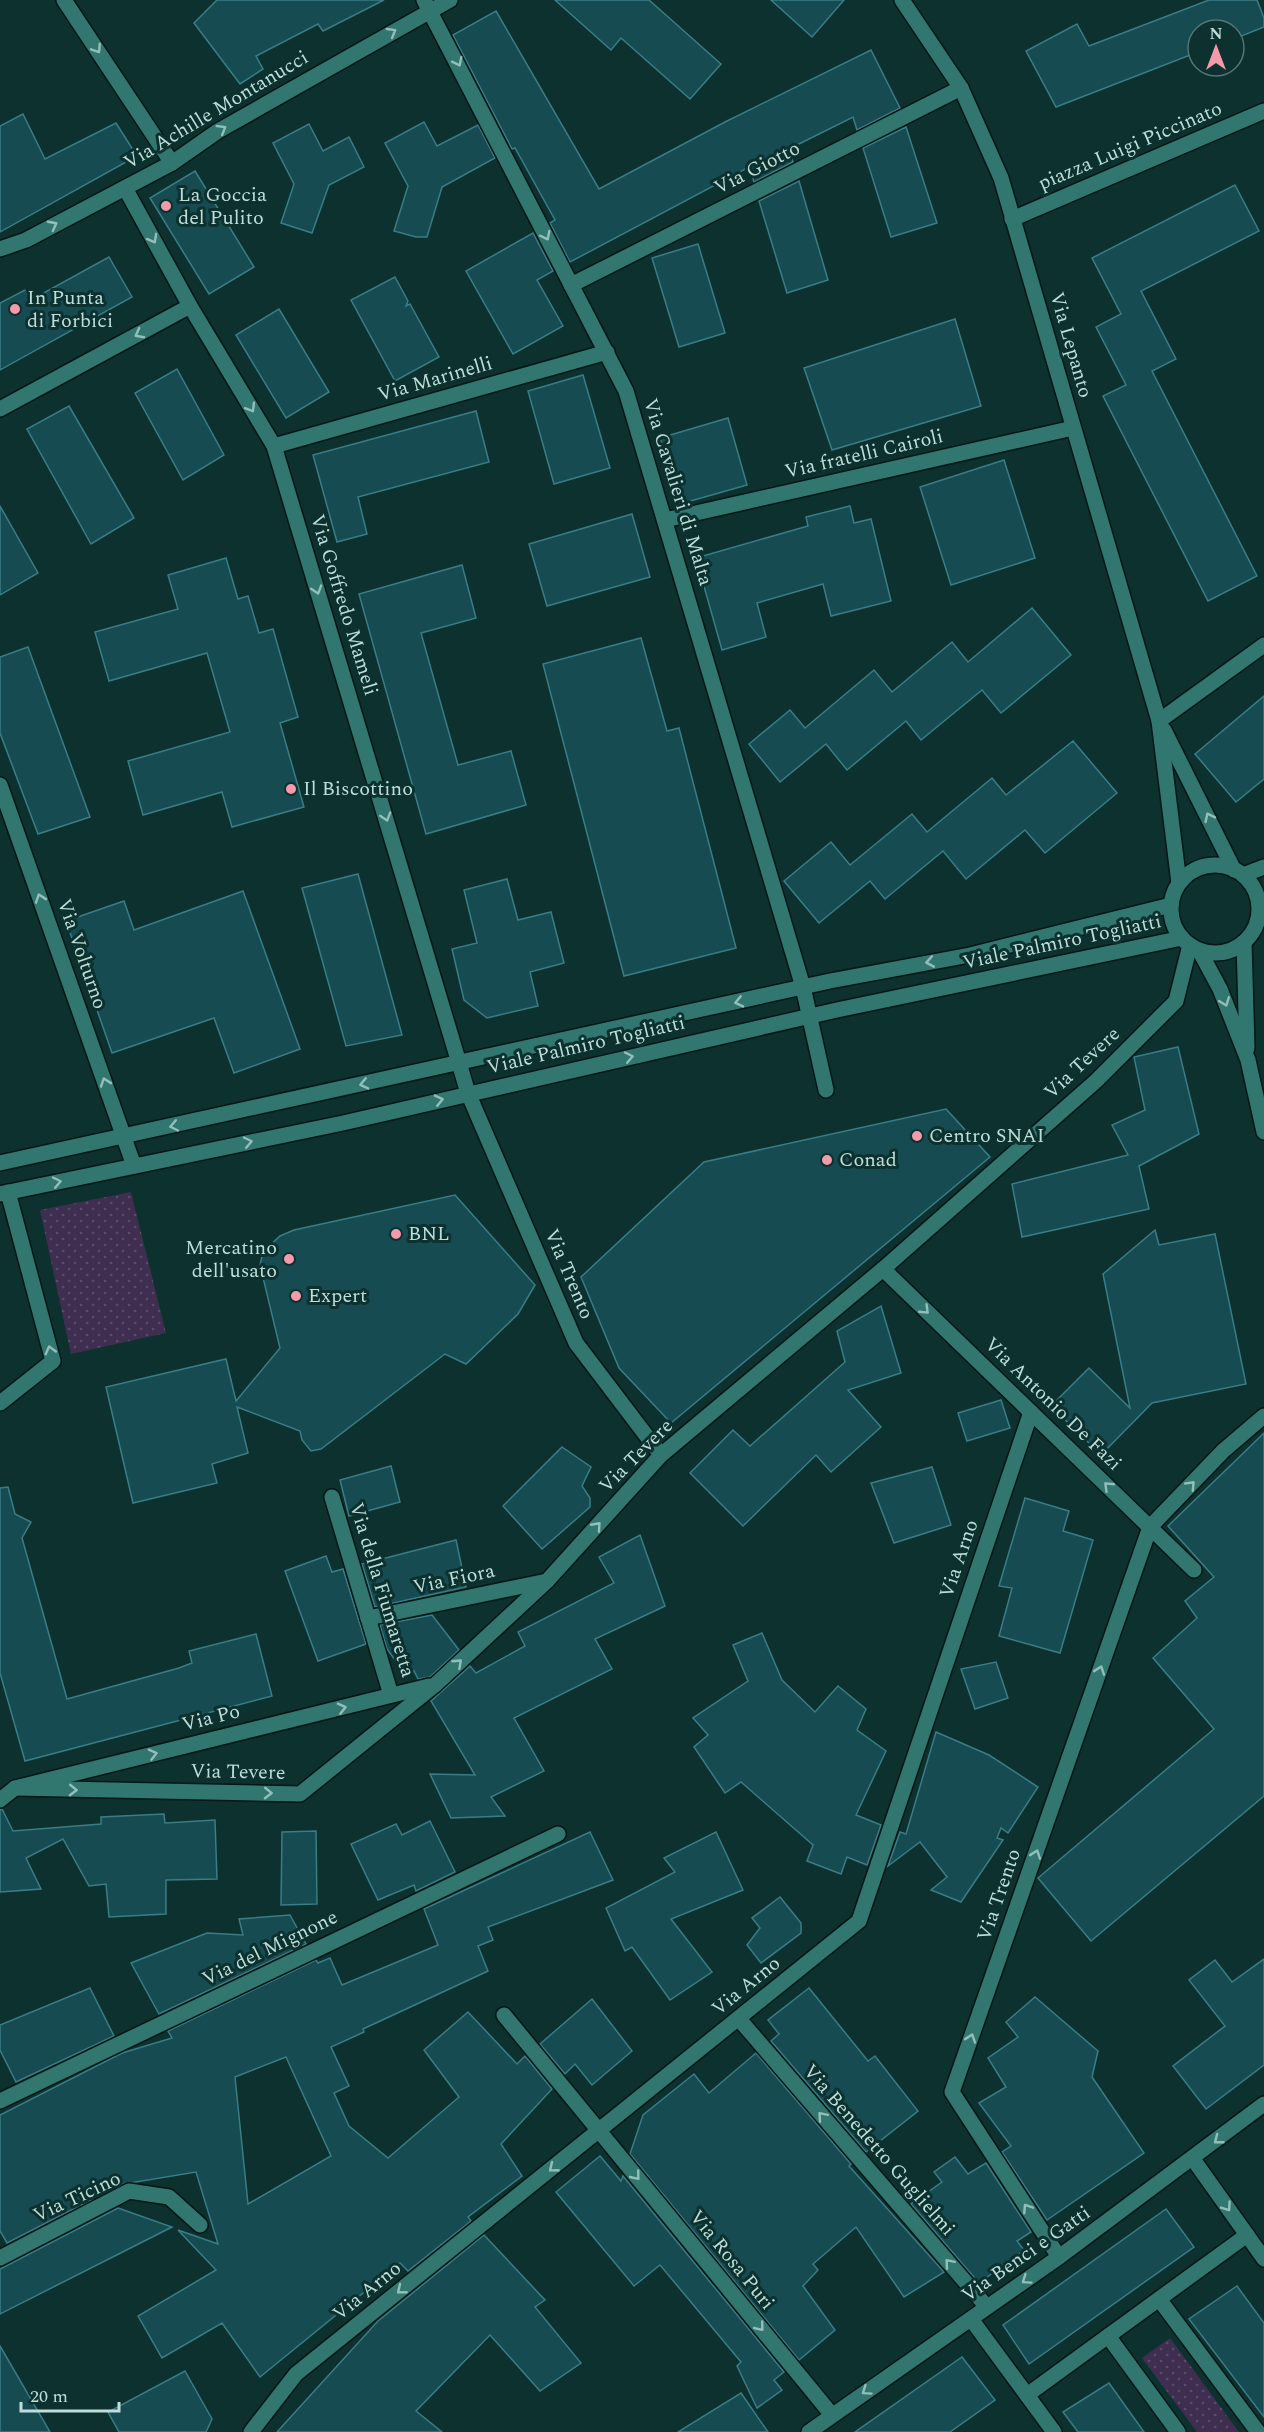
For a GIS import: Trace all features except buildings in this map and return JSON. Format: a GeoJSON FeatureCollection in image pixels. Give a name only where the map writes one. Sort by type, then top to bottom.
{"type":"FeatureCollection","features":[{"type":"Feature","properties":{"kind":"street"},"geometry":{"type":"LineString","coordinates":[[64,0],[172,163]]}},
{"type":"Feature","properties":{"kind":"street","name":"Via Achille Montanucci"},"geometry":{"type":"LineString","coordinates":[[0,249],[26,240],[172,163],[218,131],[428,5],[450,0]]}},
{"type":"Feature","properties":{"kind":"street","name":"Via Lepanto"},"geometry":{"type":"LineString","coordinates":[[902,0],[960,88],[1001,178],[1159,721],[1179,883]]}},
{"type":"Feature","properties":{"kind":"street","name":"Via Cavalieri di Malta"},"geometry":{"type":"LineString","coordinates":[[428,5],[626,391],[803,987],[826,1090]]}},
{"type":"Feature","properties":{"kind":"street","name":"Via Giotto"},"geometry":{"type":"LineString","coordinates":[[572,285],[960,88]]}},
{"type":"Feature","properties":{"kind":"street","name":"piazza Luigi Piccinato"},"geometry":{"type":"LineString","coordinates":[[1012,219],[1264,111]]}},
{"type":"Feature","properties":{"kind":"street","name":"Via Goffredo Mameli"},"geometry":{"type":"LineString","coordinates":[[125,188],[190,306],[274,446],[468,1093]]}},
{"type":"Feature","properties":{"kind":"street"},"geometry":{"type":"LineString","coordinates":[[0,409],[190,306]]}},
{"type":"Feature","properties":{"kind":"street","name":"Via Marinelli"},"geometry":{"type":"LineString","coordinates":[[274,446],[607,352]]}},
{"type":"Feature","properties":{"kind":"street","name":"Via fratelli Cairoli"},"geometry":{"type":"LineString","coordinates":[[664,520],[1073,428]]}},
{"type":"Feature","properties":{"kind":"street"},"geometry":{"type":"LineString","coordinates":[[1159,721],[1264,645]]}},
{"type":"Feature","properties":{"kind":"street","name":"Via Lepanto"},"geometry":{"type":"LineString","coordinates":[[1159,721],[1238,873]]}},
{"type":"Feature","properties":{"kind":"street","name":"Via Volturno"},"geometry":{"type":"LineString","coordinates":[[0,785],[134,1166]]}},
{"type":"Feature","properties":{"kind":"street"},"geometry":{"type":"LineString","coordinates":[[1190,944],[1222,952],[1244,942],[1255,927],[1261,908],[1254,890],[1238,873],[1226,867],[1209,866],[1192,872],[1179,883],[1171,906],[1173,923],[1220,989],[1248,1060],[1264,1132]]}},
{"type":"Feature","properties":{"kind":"street"},"geometry":{"type":"LineString","coordinates":[[1238,873],[1264,867]]}},
{"type":"Feature","properties":{"kind":"street","name":"Viale Palmiro Togliatti"},"geometry":{"type":"LineString","coordinates":[[0,1163],[803,987],[981,953],[1171,906]]}},
{"type":"Feature","properties":{"kind":"street"},"geometry":{"type":"LineString","coordinates":[[1244,942],[1248,1060]]}},
{"type":"Feature","properties":{"kind":"street","name":"Viale Palmiro Togliatti"},"geometry":{"type":"LineString","coordinates":[[4,1193],[343,1123],[808,1017],[1190,944]]}},
{"type":"Feature","properties":{"kind":"street","name":"Via Tevere"},"geometry":{"type":"LineString","coordinates":[[15,1788],[300,1794],[435,1685],[547,1581],[661,1455],[883,1269],[1096,1081],[1176,1001],[1190,944]]}},
{"type":"Feature","properties":{"kind":"street","name":"Via Trento"},"geometry":{"type":"LineString","coordinates":[[468,1093],[576,1343],[661,1455]]}},
{"type":"Feature","properties":{"kind":"street"},"geometry":{"type":"LineString","coordinates":[[0,1403],[53,1361],[4,1193]]}},
{"type":"Feature","properties":{"kind":"street","name":"Via Antonio De Fazi"},"geometry":{"type":"LineString","coordinates":[[883,1269],[1194,1570]]}},
{"type":"Feature","properties":{"kind":"street","name":"Via Arno"},"geometry":{"type":"LineString","coordinates":[[251,2432],[296,2374],[859,1921],[1031,1412]]}},
{"type":"Feature","properties":{"kind":"street"},"geometry":{"type":"LineString","coordinates":[[1150,1527],[1224,1451],[1264,1416]]}},
{"type":"Feature","properties":{"kind":"street","name":"Via della Fiumaretta"},"geometry":{"type":"LineString","coordinates":[[332,1497],[392,1695]]}},
{"type":"Feature","properties":{"kind":"street","name":"Via Trento"},"geometry":{"type":"LineString","coordinates":[[1059,2257],[952,2092],[1150,1527]]}},
{"type":"Feature","properties":{"kind":"street","name":"Via Fiora"},"geometry":{"type":"LineString","coordinates":[[368,1618],[547,1581]]}},
{"type":"Feature","properties":{"kind":"street","name":"Via Po"},"geometry":{"type":"LineString","coordinates":[[0,1800],[15,1788],[435,1685]]}},
{"type":"Feature","properties":{"kind":"street","name":"Via del Mignone"},"geometry":{"type":"LineString","coordinates":[[0,2101],[558,1834]]}},
{"type":"Feature","properties":{"kind":"street","name":"Via Rosa Puri"},"geometry":{"type":"LineString","coordinates":[[504,2015],[832,2415]]}},
{"type":"Feature","properties":{"kind":"street","name":"Via Benedetto Guglielmi"},"geometry":{"type":"LineString","coordinates":[[739,2019],[987,2307]]}},
{"type":"Feature","properties":{"kind":"street","name":"Via Benci e Gatti"},"geometry":{"type":"LineString","coordinates":[[809,2432],[1059,2257],[1264,2104]]}},
{"type":"Feature","properties":{"kind":"street"},"geometry":{"type":"LineString","coordinates":[[1193,2159],[1264,2259]]}},
{"type":"Feature","properties":{"kind":"street","name":"Via Ticino"},"geometry":{"type":"LineString","coordinates":[[0,2258],[129,2191],[169,2197],[200,2225]]}},
{"type":"Feature","properties":{"kind":"street"},"geometry":{"type":"LineString","coordinates":[[1027,2395],[1247,2235]]}},
{"type":"Feature","properties":{"kind":"street"},"geometry":{"type":"LineString","coordinates":[[1159,2299],[1258,2432]]}},
{"type":"Feature","properties":{"kind":"street"},"geometry":{"type":"LineString","coordinates":[[971,2319],[1054,2432]]}},
{"type":"Feature","properties":{"kind":"street"},"geometry":{"type":"LineString","coordinates":[[1108,2336],[1178,2432]]}},
{"type":"Feature","properties":{"kind":"shaded area"},"geometry":{"type":"Polygon","coordinates":[[[131,1192],[166,1333],[71,1354],[40,1210],[131,1192]]]}},
{"type":"Feature","properties":{"kind":"shaded area"},"geometry":{"type":"Polygon","coordinates":[[[1170,2338],[1239,2432],[1197,2432],[1142,2358],[1170,2338]]]}},
{"type":"Feature","properties":{"kind":"place","name":"La Goccia del Pulito"},"geometry":{"type":"Point","coordinates":[166,206]}},
{"type":"Feature","properties":{"kind":"place","name":"In Punta di Forbici"},"geometry":{"type":"Point","coordinates":[15,309]}},
{"type":"Feature","properties":{"kind":"place","name":"Il Biscottino"},"geometry":{"type":"Point","coordinates":[291,789]}},
{"type":"Feature","properties":{"kind":"place","name":"Centro SNAI"},"geometry":{"type":"Point","coordinates":[917,1136]}},
{"type":"Feature","properties":{"kind":"place","name":"Conad"},"geometry":{"type":"Point","coordinates":[827,1160]}},
{"type":"Feature","properties":{"kind":"place","name":"BNL"},"geometry":{"type":"Point","coordinates":[396,1234]}},
{"type":"Feature","properties":{"kind":"place","name":"Mercatino dell'usato"},"geometry":{"type":"Point","coordinates":[289,1259]}},
{"type":"Feature","properties":{"kind":"place","name":"Expert"},"geometry":{"type":"Point","coordinates":[296,1296]}}]}
